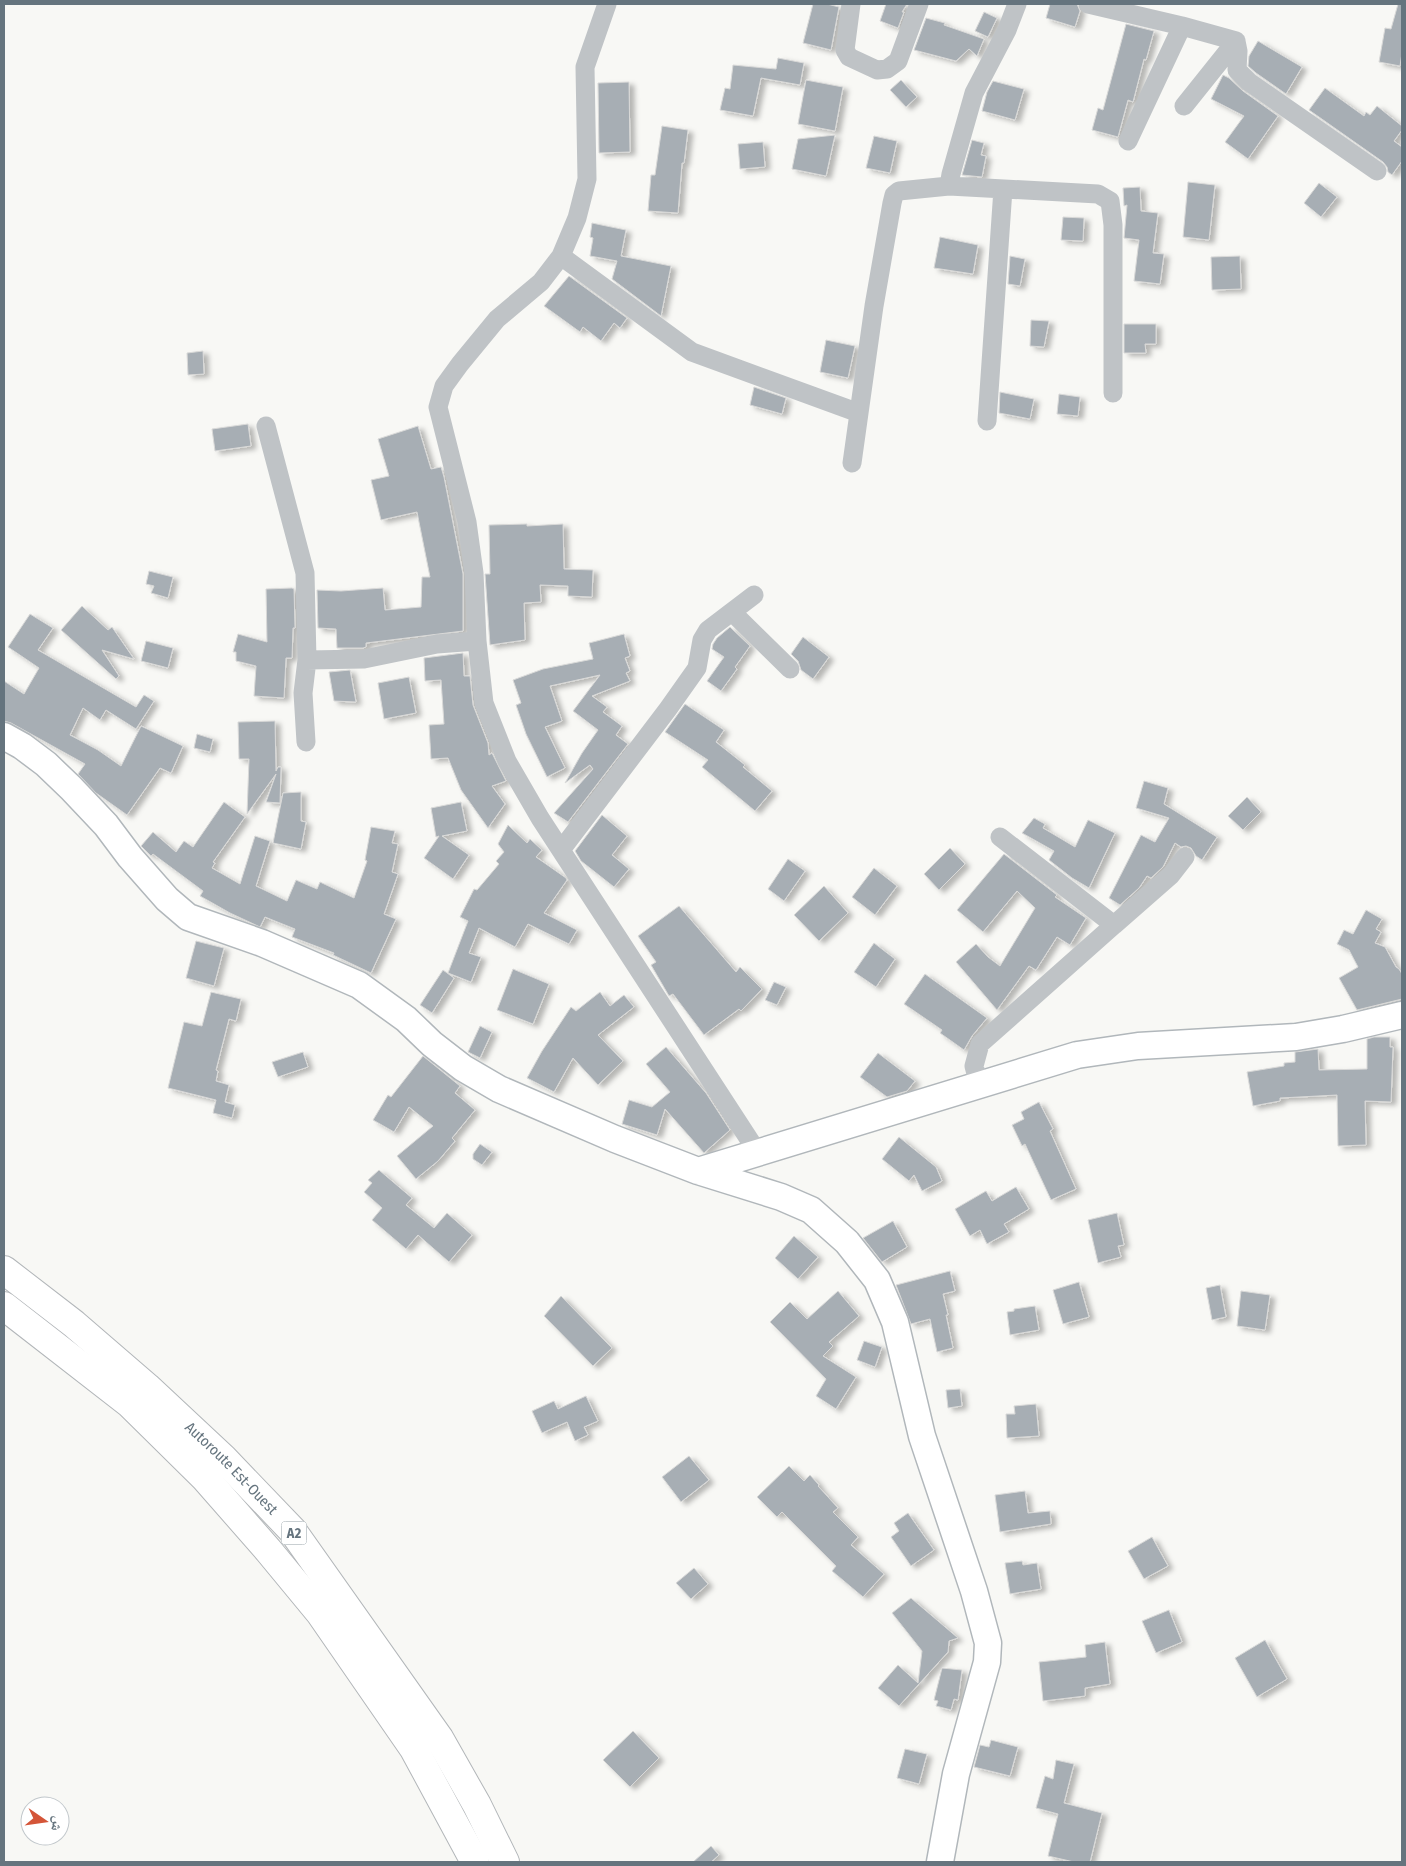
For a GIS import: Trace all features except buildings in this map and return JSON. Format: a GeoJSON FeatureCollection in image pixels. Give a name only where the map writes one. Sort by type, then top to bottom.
{"type":"FeatureCollection","features":[{"type":"Feature","properties":{"kind":"highway","name":"Autoroute Est-Ouest"},"geometry":{"type":"LineString","coordinates":[[4,1270],[74,1324],[147,1387],[223,1458],[292,1530],[439,1738],[477,1805],[505,1862]]}},
{"type":"Feature","properties":{"kind":"highway","name":"Autoroute Est-Ouest"},"geometry":{"type":"LineString","coordinates":[[4,1306],[130,1404],[205,1478],[268,1550],[320,1613],[409,1741],[474,1862]]}},
{"type":"Feature","properties":{"kind":"main road"},"geometry":{"type":"LineString","coordinates":[[4,736],[22,746],[46,764],[71,788],[106,825],[130,857],[167,899],[188,917],[270,946],[359,985],[406,1019],[432,1044],[463,1068],[499,1090],[614,1139],[698,1171],[781,1197],[810,1210],[847,1242],[876,1280],[895,1322],[922,1436],[974,1591],[988,1643],[987,1662],[956,1774],[940,1862]]}},
{"type":"Feature","properties":{"kind":"main road"},"geometry":{"type":"LineString","coordinates":[[698,1171],[1077,1056],[1138,1046],[1296,1037],[1343,1029],[1402,1015]]}},
{"type":"Feature","properties":{"kind":"street"},"geometry":{"type":"LineString","coordinates":[[607,4],[585,67],[587,179],[577,218],[561,256],[541,282],[497,320],[460,364],[444,386],[438,407],[467,522],[474,573],[477,641],[484,703],[506,761],[561,850],[758,1153]]}},
{"type":"Feature","properties":{"kind":"street"},"geometry":{"type":"LineString","coordinates":[[851,4],[844,50],[849,57],[877,70],[887,69],[898,61],[919,4]]}},
{"type":"Feature","properties":{"kind":"street"},"geometry":{"type":"LineString","coordinates":[[950,186],[951,174],[974,93],[1007,30],[1017,4]]}},
{"type":"Feature","properties":{"kind":"street"},"geometry":{"type":"LineString","coordinates":[[1088,4],[1236,41]]}},
{"type":"Feature","properties":{"kind":"street"},"geometry":{"type":"LineString","coordinates":[[1128,141],[1182,26]]}},
{"type":"Feature","properties":{"kind":"street"},"geometry":{"type":"LineString","coordinates":[[1184,106],[1236,41]]}},
{"type":"Feature","properties":{"kind":"street"},"geometry":{"type":"LineString","coordinates":[[1236,41],[1238,70],[1249,82],[1378,171]]}},
{"type":"Feature","properties":{"kind":"street"},"geometry":{"type":"LineString","coordinates":[[852,462],[874,306],[894,194],[904,190],[950,186],[1003,188],[1098,194],[1110,201],[1113,225],[1113,393]]}},
{"type":"Feature","properties":{"kind":"street"},"geometry":{"type":"LineString","coordinates":[[987,421],[1003,188]]}},
{"type":"Feature","properties":{"kind":"street"},"geometry":{"type":"LineString","coordinates":[[561,256],[692,352],[859,413]]}},
{"type":"Feature","properties":{"kind":"street"},"geometry":{"type":"LineString","coordinates":[[266,426],[306,573],[307,660],[302,693],[306,742]]}},
{"type":"Feature","properties":{"kind":"street"},"geometry":{"type":"LineString","coordinates":[[561,850],[697,668],[702,640],[708,630],[754,595]]}},
{"type":"Feature","properties":{"kind":"street"},"geometry":{"type":"LineString","coordinates":[[732,612],[790,669]]}},
{"type":"Feature","properties":{"kind":"street"},"geometry":{"type":"LineString","coordinates":[[307,660],[364,659],[437,644],[477,641]]}},
{"type":"Feature","properties":{"kind":"street"},"geometry":{"type":"LineString","coordinates":[[1000,837],[1114,925]]}},
{"type":"Feature","properties":{"kind":"street"},"geometry":{"type":"LineString","coordinates":[[979,1085],[974,1066],[980,1044],[1171,875],[1185,857]]}}]}
